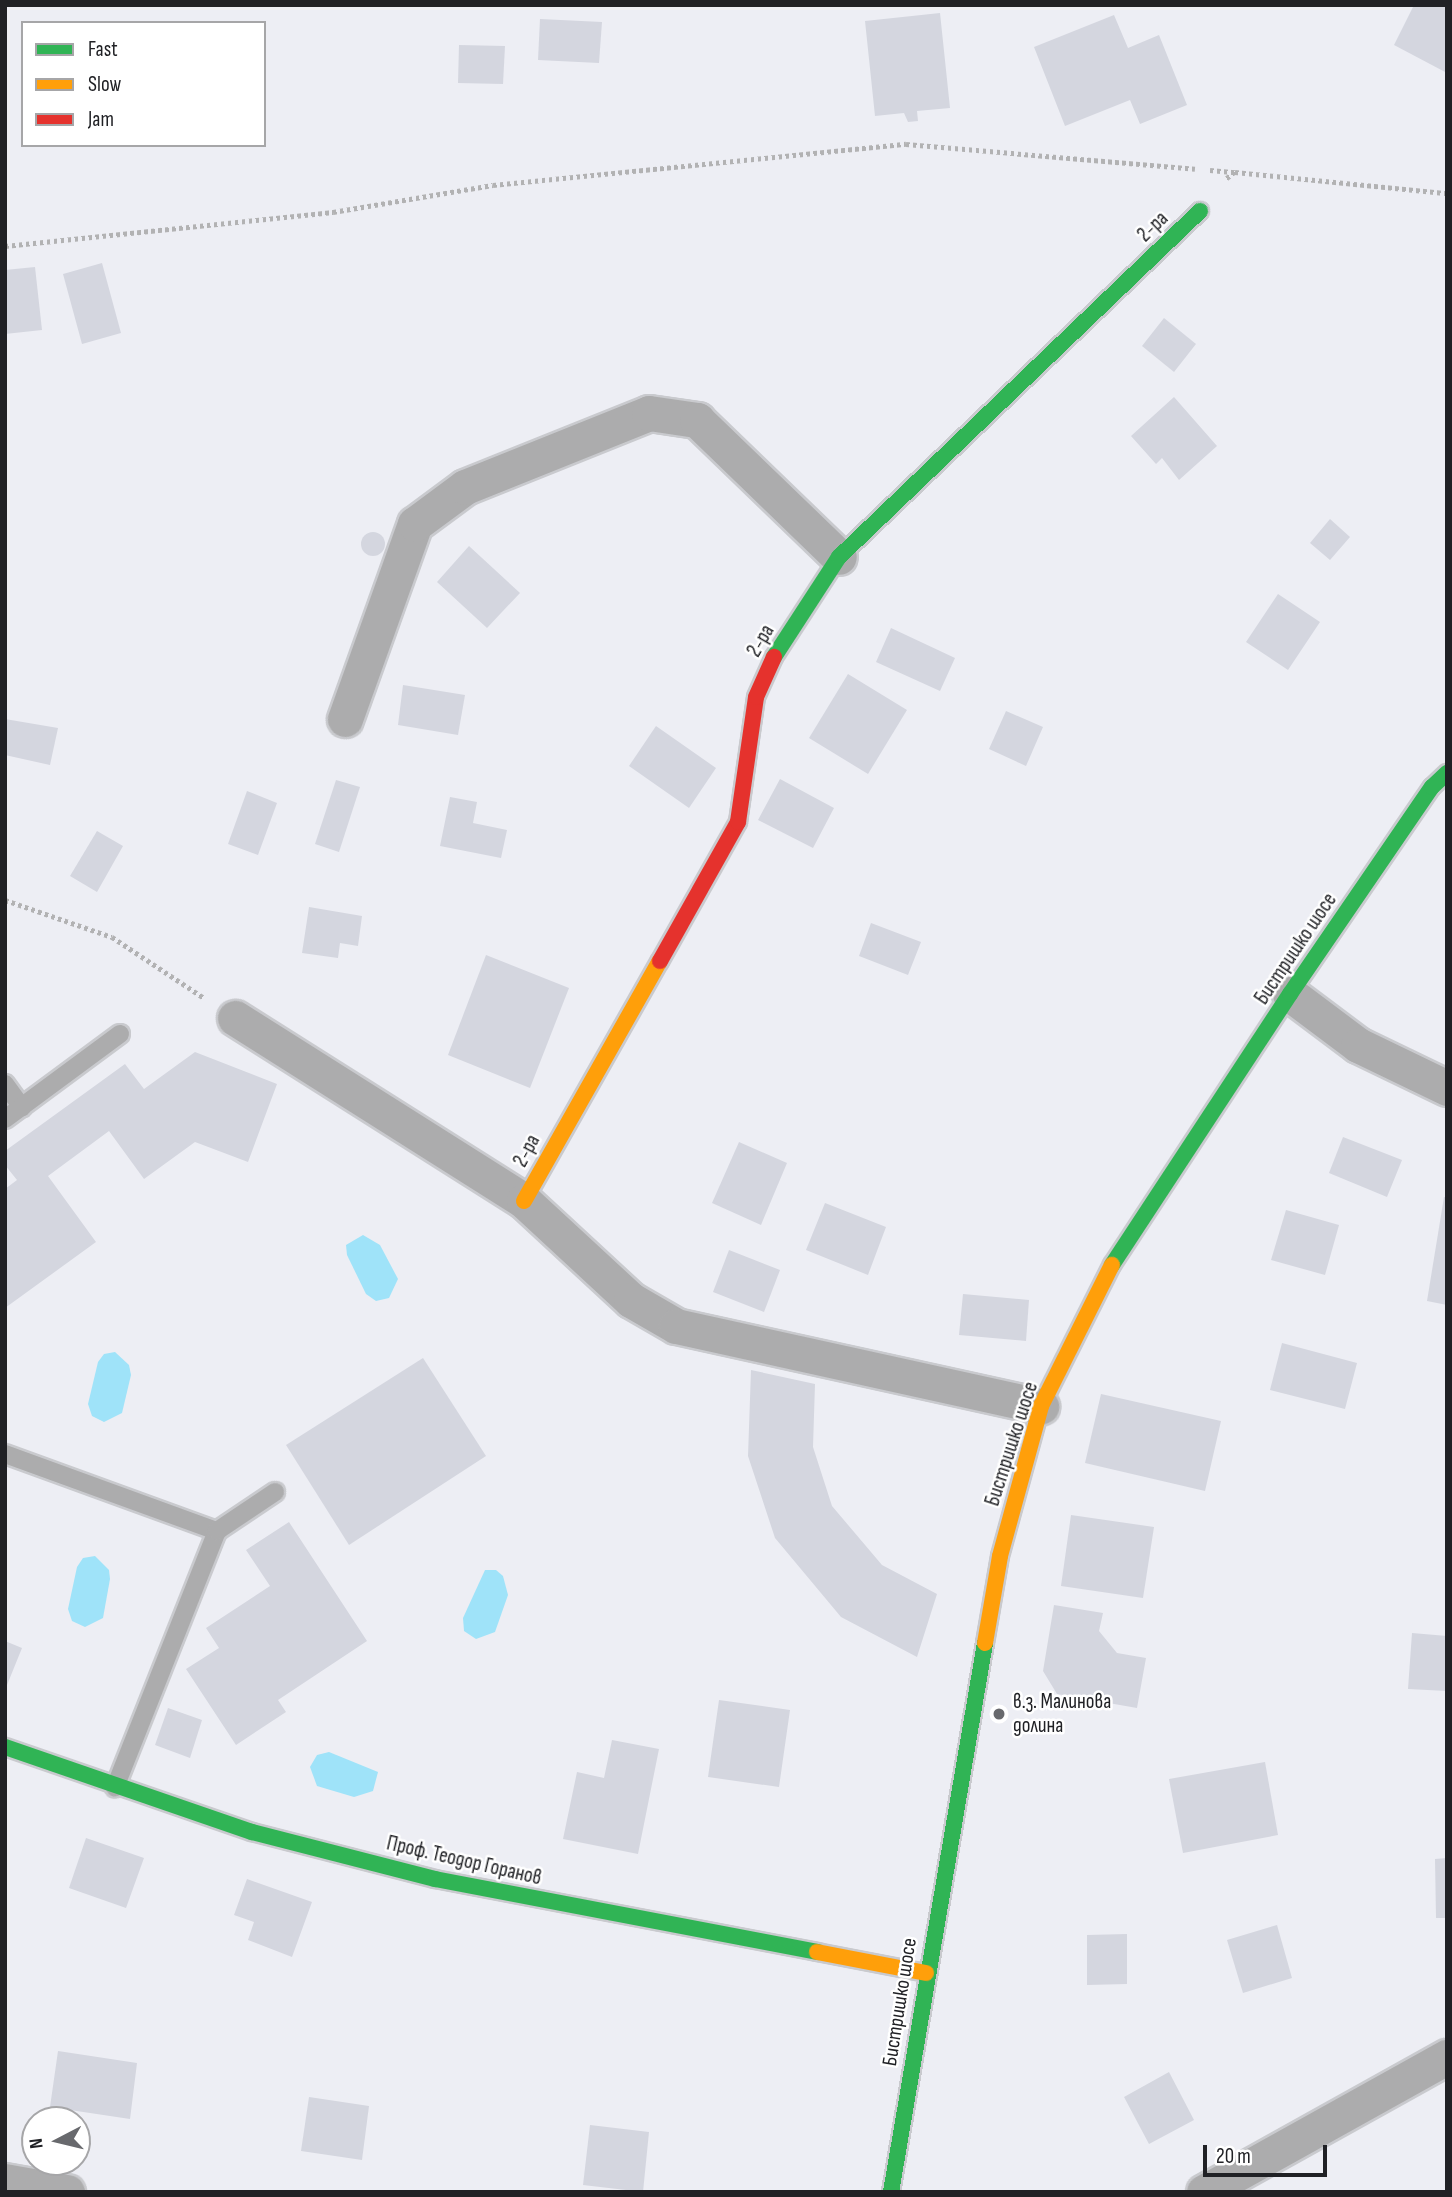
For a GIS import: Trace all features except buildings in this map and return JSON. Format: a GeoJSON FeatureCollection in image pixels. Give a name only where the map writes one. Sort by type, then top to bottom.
{"type":"FeatureCollection","features":[{"type":"Feature","properties":{"kind":"street","name":"2-ра"},"geometry":{"type":"LineString","coordinates":[[524,1201],[738,822],[756,696],[774,657],[839,557],[1200,211]]}},
{"type":"Feature","properties":{"kind":"street"},"geometry":{"type":"LineString","coordinates":[[345,719],[415,524],[465,487],[649,413],[697,420],[839,557]]}},
{"type":"Feature","properties":{"kind":"street","name":"Бистришко шосе"},"geometry":{"type":"LineString","coordinates":[[891,2192],[926,1973],[1000,1556],[1041,1406],[1107,1273],[1290,994],[1433,787],[1447,773]]}},
{"type":"Feature","properties":{"kind":"street"},"geometry":{"type":"LineString","coordinates":[[1290,994],[1358,1045],[1447,1088]]}},
{"type":"Feature","properties":{"kind":"street"},"geometry":{"type":"LineString","coordinates":[[234,1018],[524,1201],[631,1300],[677,1326],[1041,1406]]}},
{"type":"Feature","properties":{"kind":"street","name":"Проф. Теодор Горанов"},"geometry":{"type":"LineString","coordinates":[[5,1747],[252,1832],[435,1879],[926,1973]]}},
{"type":"Feature","properties":{"kind":"street"},"geometry":{"type":"LineString","coordinates":[[1204,2192],[1447,2057]]}},
{"type":"Feature","properties":{"kind":"street"},"geometry":{"type":"LineString","coordinates":[[5,2181],[67,2192]]}},
{"type":"Feature","properties":{"kind":"lane"},"geometry":{"type":"LineString","coordinates":[[5,1119],[120,1034]]}},
{"type":"Feature","properties":{"kind":"lane"},"geometry":{"type":"LineString","coordinates":[[5,1084],[22,1107]]}},
{"type":"Feature","properties":{"kind":"lane"},"geometry":{"type":"LineString","coordinates":[[5,1454],[217,1531]]}},
{"type":"Feature","properties":{"kind":"lane"},"geometry":{"type":"LineString","coordinates":[[115,1787],[217,1531],[275,1492]]}},
{"type":"Feature","properties":{"kind":"path"},"geometry":{"type":"LineString","coordinates":[[5,246],[333,212],[493,185],[906,144],[1447,193]]}},
{"type":"Feature","properties":{"kind":"path"},"geometry":{"type":"LineString","coordinates":[[1200,211],[1235,172]]}},
{"type":"Feature","properties":{"kind":"path"},"geometry":{"type":"LineString","coordinates":[[5,900],[112,937],[234,1018]]}},
{"type":"Feature","properties":{"kind":"water"},"geometry":{"type":"Polygon","coordinates":[[[363,1235],[380,1245],[398,1279],[389,1298],[376,1301],[366,1294],[347,1255],[346,1245],[363,1235]]]}},
{"type":"Feature","properties":{"kind":"water"},"geometry":{"type":"Polygon","coordinates":[[[115,1352],[129,1365],[131,1375],[122,1413],[104,1422],[92,1416],[88,1404],[98,1362],[104,1354],[115,1352]]]}},
{"type":"Feature","properties":{"kind":"water"},"geometry":{"type":"Polygon","coordinates":[[[95,1556],[109,1570],[110,1579],[103,1618],[85,1627],[72,1621],[68,1609],[77,1567],[83,1558],[95,1556]]]}},
{"type":"Feature","properties":{"kind":"water"},"geometry":{"type":"Polygon","coordinates":[[[485,1570],[496,1570],[503,1576],[508,1595],[495,1632],[476,1639],[464,1631],[463,1618],[485,1570]]]}},
{"type":"Feature","properties":{"kind":"water"},"geometry":{"type":"Polygon","coordinates":[[[329,1752],[378,1772],[373,1791],[354,1797],[317,1786],[310,1767],[317,1755],[329,1752]]]}},
{"type":"Feature","properties":{"kind":"traffic: fast"},"geometry":{"type":"LineString","coordinates":[[774,657],[839,557],[1200,211]]}},
{"type":"Feature","properties":{"kind":"traffic: fast"},"geometry":{"type":"LineString","coordinates":[[1112,1265],[1290,994],[1432,787],[1447,773]]}},
{"type":"Feature","properties":{"kind":"traffic: fast"},"geometry":{"type":"LineString","coordinates":[[891,2192],[985,1643]]}},
{"type":"Feature","properties":{"kind":"traffic: fast"},"geometry":{"type":"LineString","coordinates":[[5,1747],[252,1832],[435,1879],[817,1952]]}},
{"type":"Feature","properties":{"kind":"traffic: slow"},"geometry":{"type":"LineString","coordinates":[[524,1201],[660,961]]}},
{"type":"Feature","properties":{"kind":"traffic: slow"},"geometry":{"type":"LineString","coordinates":[[985,1643],[1000,1556],[1041,1406],[1112,1265]]}},
{"type":"Feature","properties":{"kind":"traffic: slow"},"geometry":{"type":"LineString","coordinates":[[817,1952],[926,1973]]}},
{"type":"Feature","properties":{"kind":"traffic: jam"},"geometry":{"type":"LineString","coordinates":[[660,961],[738,822],[756,697],[774,657]]}},
{"type":"Feature","properties":{"kind":"place","name":"в.з. Малинова долина"},"geometry":{"type":"Point","coordinates":[999,1714]}}]}
